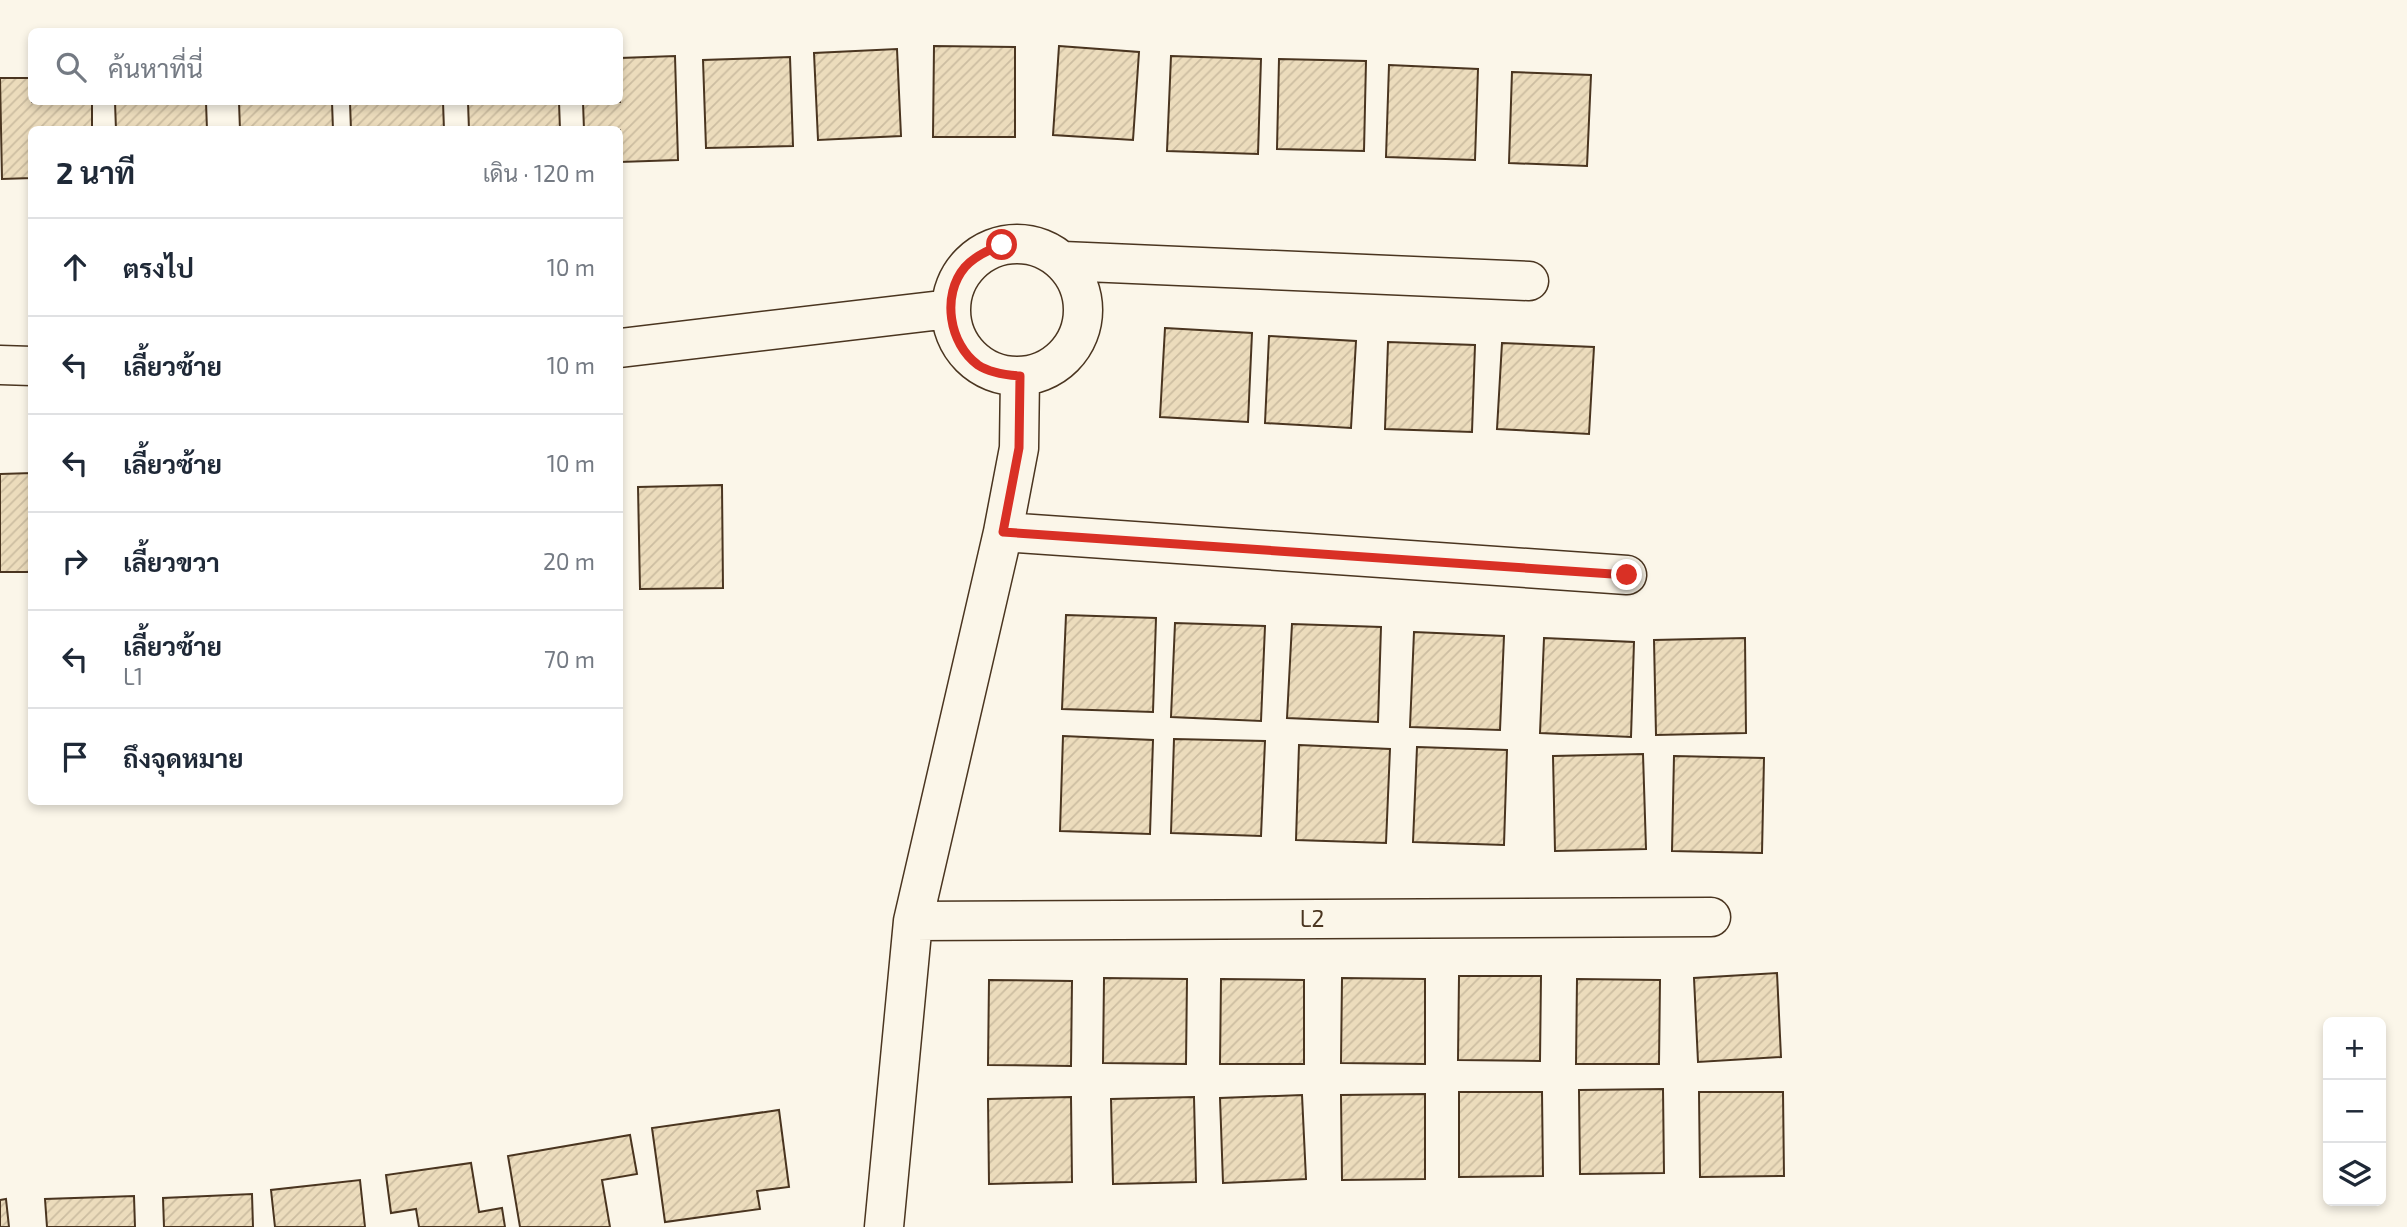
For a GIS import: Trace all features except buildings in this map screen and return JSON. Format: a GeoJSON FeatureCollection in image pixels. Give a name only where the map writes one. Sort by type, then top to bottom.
{"type":"FeatureCollection","features":[{"type":"Feature","properties":{"kind":"street"},"geometry":{"type":"LineString","coordinates":[[1024,244],[1045,250],[1063,261],[1076,280],[1083,300],[1083,322],[1076,344],[1061,360],[1043,372],[1020,376],[998,373],[979,365],[964,349],[953,330],[950,309],[954,287],[964,268],[981,253],[1002,245],[1024,244]]}},
{"type":"Feature","properties":{"kind":"street"},"geometry":{"type":"LineString","coordinates":[[1063,261],[1529,281]]}},
{"type":"Feature","properties":{"kind":"street"},"geometry":{"type":"LineString","coordinates":[[623,348],[950,309]]}},
{"type":"Feature","properties":{"kind":"street"},"geometry":{"type":"LineString","coordinates":[[0,365],[28,366]]}},
{"type":"Feature","properties":{"kind":"street"},"geometry":{"type":"LineString","coordinates":[[884,1227],[913,920],[1003,532],[1019,448],[1020,376]]}},
{"type":"Feature","properties":{"kind":"street"},"geometry":{"type":"LineString","coordinates":[[1003,532],[1627,575]]}},
{"type":"Feature","properties":{"kind":"street","name":"L2"},"geometry":{"type":"LineString","coordinates":[[913,920],[1711,917]]}},
{"type":"Feature","properties":{"kind":"route"},"geometry":{"type":"LineString","coordinates":[[1002,245],[981,253],[964,268],[954,287],[950,309],[953,330],[964,349],[979,365],[998,373],[1020,376],[1019,448],[1003,532],[1627,575]]}}]}
